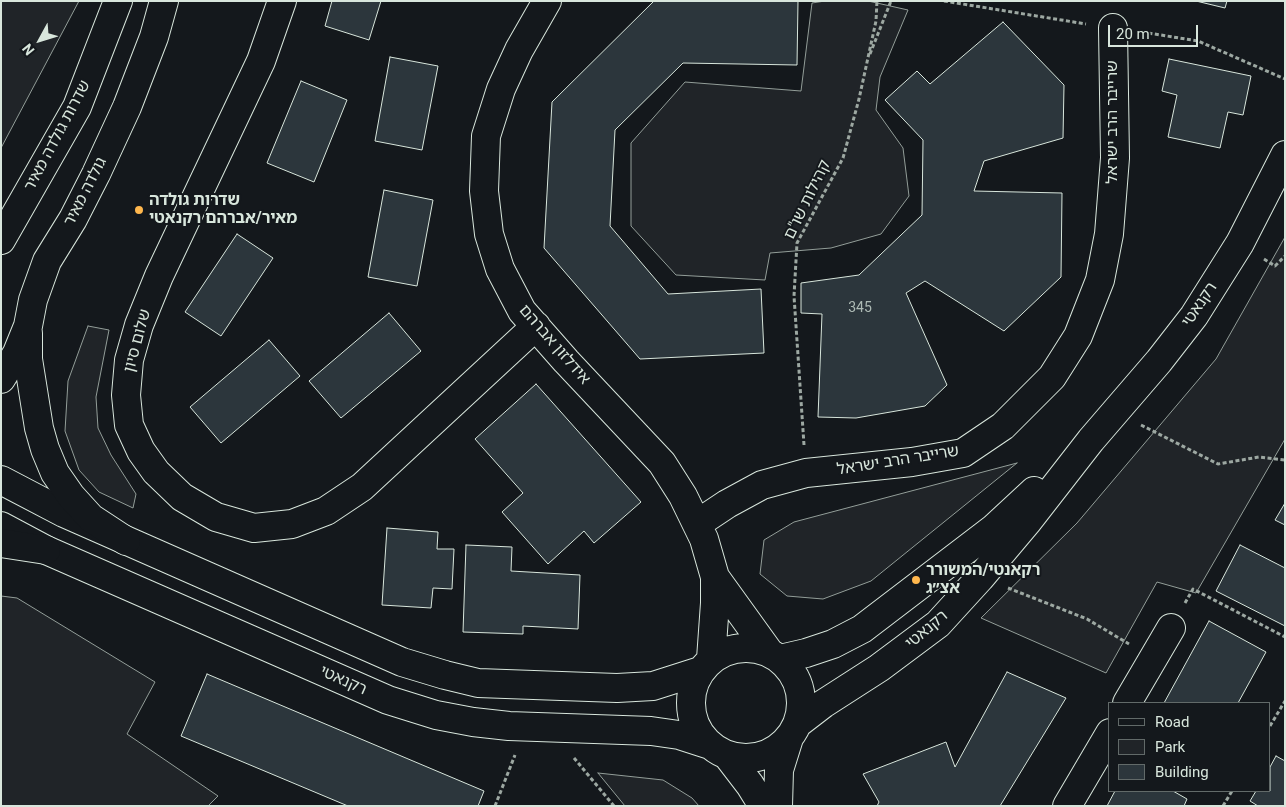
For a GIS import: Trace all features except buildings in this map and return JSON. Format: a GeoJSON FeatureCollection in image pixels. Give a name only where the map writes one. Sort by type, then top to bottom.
{"type":"FeatureCollection","features":[{"type":"Feature","properties":{"kind":"street","name":"שדרות גולדה מאיר"},"geometry":{"type":"LineString","coordinates":[[1,240],[77,107],[118,1]]}},
{"type":"Feature","properties":{"kind":"street","name":"גולדה מאיר"},"geometry":{"type":"LineString","coordinates":[[1,379],[17,353],[28,326],[33,300],[47,262],[73,219],[127,107],[154,37],[164,1]]}},
{"type":"Feature","properties":{"kind":"street","name":"שלום סיון"},"geometry":{"type":"LineString","coordinates":[[282,1],[258,70],[159,276],[139,325],[129,360],[126,395],[129,425],[141,451],[156,472],[182,497],[216,517],[254,528],[292,524],[326,511],[362,487],[536,326]]}},
{"type":"Feature","properties":{"kind":"street","name":"אידלזון אברהם"},"geometry":{"type":"LineString","coordinates":[[547,1],[501,89],[486,136],[484,191],[489,234],[500,269],[522,311],[572,368],[662,463],[683,496],[704,539],[714,577]]}},
{"type":"Feature","properties":{"kind":"street","name":"שרייבר הרב ישראל"},"geometry":{"type":"LineString","coordinates":[[697,524],[726,504],[762,486],[806,473],[912,462],[963,453],[1003,426],[1052,378],[1081,328],[1100,280],[1109,234],[1115,158],[1113,28]]}},
{"type":"Feature","properties":{"kind":"street","name":"רקנאטי"},"geometry":{"type":"LineString","coordinates":[[793,731],[830,699],[879,668],[938,624],[980,578],[1194,316],[1240,243],[1285,155]]}},
{"type":"Feature","properties":{"kind":"street"},"geometry":{"type":"LineString","coordinates":[[28,326],[28,359],[38,420],[45,449],[55,473],[71,496],[92,518],[126,540]]}},
{"type":"Feature","properties":{"kind":"street","name":"רקנאטי"},"geometry":{"type":"LineString","coordinates":[[774,656],[806,653],[833,644],[862,629],[993,529],[1091,440]]}},
{"type":"Feature","properties":{"kind":"street"},"geometry":{"type":"LineString","coordinates":[[1,480],[64,513],[402,662],[478,683],[618,688],[653,686],[705,665],[724,651],[739,647],[754,648],[774,656]]}},
{"type":"Feature","properties":{"kind":"street","name":"רקנאטי"},"geometry":{"type":"LineString","coordinates":[[1,526],[46,550],[388,700],[436,715],[472,722],[538,727],[651,731],[679,735],[718,750]]}},
{"type":"Feature","properties":{"kind":"street"},"geometry":{"type":"LineString","coordinates":[[1,543],[46,550]]}},
{"type":"Feature","properties":{"kind":"street"},"geometry":{"type":"LineString","coordinates":[[714,577],[774,656],[790,670],[799,689],[801,710],[779,770],[778,806]]}},
{"type":"Feature","properties":{"kind":"street"},"geometry":{"type":"LineString","coordinates":[[714,577],[715,603],[705,665],[692,686],[690,702],[692,718],[699,733],[718,750],[750,785],[763,806]]}},
{"type":"Feature","properties":{"kind":"street"},"geometry":{"type":"LineString","coordinates":[[1128,702],[1171,628]]}},
{"type":"Feature","properties":{"kind":"street"},"geometry":{"type":"LineString","coordinates":[[718,750],[744,758],[761,756],[776,749],[793,731]]}},
{"type":"Feature","properties":{"kind":"street"},"geometry":{"type":"LineString","coordinates":[[1067,806],[1108,736]]}},
{"type":"Feature","properties":{"kind":"path","name":"קהילות שו\"ם"},"geometry":{"type":"LineString","coordinates":[[806,473],[794,296],[797,243],[843,158],[867,64],[876,21],[877,1]]}},
{"type":"Feature","properties":{"kind":"path"},"geometry":{"type":"LineString","coordinates":[[867,64],[891,1]]}},
{"type":"Feature","properties":{"kind":"path"},"geometry":{"type":"LineString","coordinates":[[1116,412],[1218,464],[1260,457],[1285,460]]}},
{"type":"Feature","properties":{"kind":"path"},"geometry":{"type":"LineString","coordinates":[[980,578],[1087,619],[1153,658]]}},
{"type":"Feature","properties":{"kind":"path"},"geometry":{"type":"LineString","coordinates":[[1171,628],[1193,589],[1285,637]]}},
{"type":"Feature","properties":{"kind":"path"},"geometry":{"type":"LineString","coordinates":[[1271,724],[1285,701]]}},
{"type":"Feature","properties":{"kind":"path"},"geometry":{"type":"LineString","coordinates":[[495,806],[538,727],[614,806]]}},
{"type":"Feature","properties":{"kind":"path"},"geometry":{"type":"LineString","coordinates":[[1223,806],[1231,792]]}},
{"type":"Feature","properties":{"kind":"green space"},"geometry":{"type":"Polygon","coordinates":[[[1,1],[79,1],[1,148],[1,1]]]}},
{"type":"Feature","properties":{"kind":"green space"},"geometry":{"type":"Polygon","coordinates":[[[825,1],[868,1],[908,10],[880,77],[876,110],[903,148],[909,196],[881,234],[831,248],[770,253],[765,280],[676,275],[631,226],[631,143],[685,82],[801,91],[812,3],[825,1]]]}},
{"type":"Feature","properties":{"kind":"green space"},"geometry":{"type":"Polygon","coordinates":[[[1285,237],[1285,439],[1196,593],[1157,582],[1106,673],[981,618],[1077,523],[1216,359],[1285,237]]]}},
{"type":"Feature","properties":{"kind":"green space"},"geometry":{"type":"Polygon","coordinates":[[[88,326],[109,330],[96,397],[98,428],[111,455],[136,494],[133,508],[99,492],[79,470],[65,431],[68,381],[88,326]]]}},
{"type":"Feature","properties":{"kind":"green space"},"geometry":{"type":"Polygon","coordinates":[[[1017,463],[871,581],[823,599],[787,596],[760,574],[764,540],[794,522],[1017,463]]]}},
{"type":"Feature","properties":{"kind":"green space"},"geometry":{"type":"Polygon","coordinates":[[[1,596],[17,598],[155,682],[127,734],[218,796],[208,806],[1,806],[1,596]]]}},
{"type":"Feature","properties":{"kind":"green space"},"geometry":{"type":"Polygon","coordinates":[[[598,773],[663,780],[692,798],[699,806],[625,806],[598,773]]]}},
{"type":"Feature","properties":{"kind":"place","name":"שדרות גולדה מאיר/אברהם רקנאטי"},"geometry":{"type":"Point","coordinates":[139,210]}},
{"type":"Feature","properties":{"kind":"place","name":"רקאנטי/המשורר אצ״ג"},"geometry":{"type":"Point","coordinates":[916,580]}}]}
